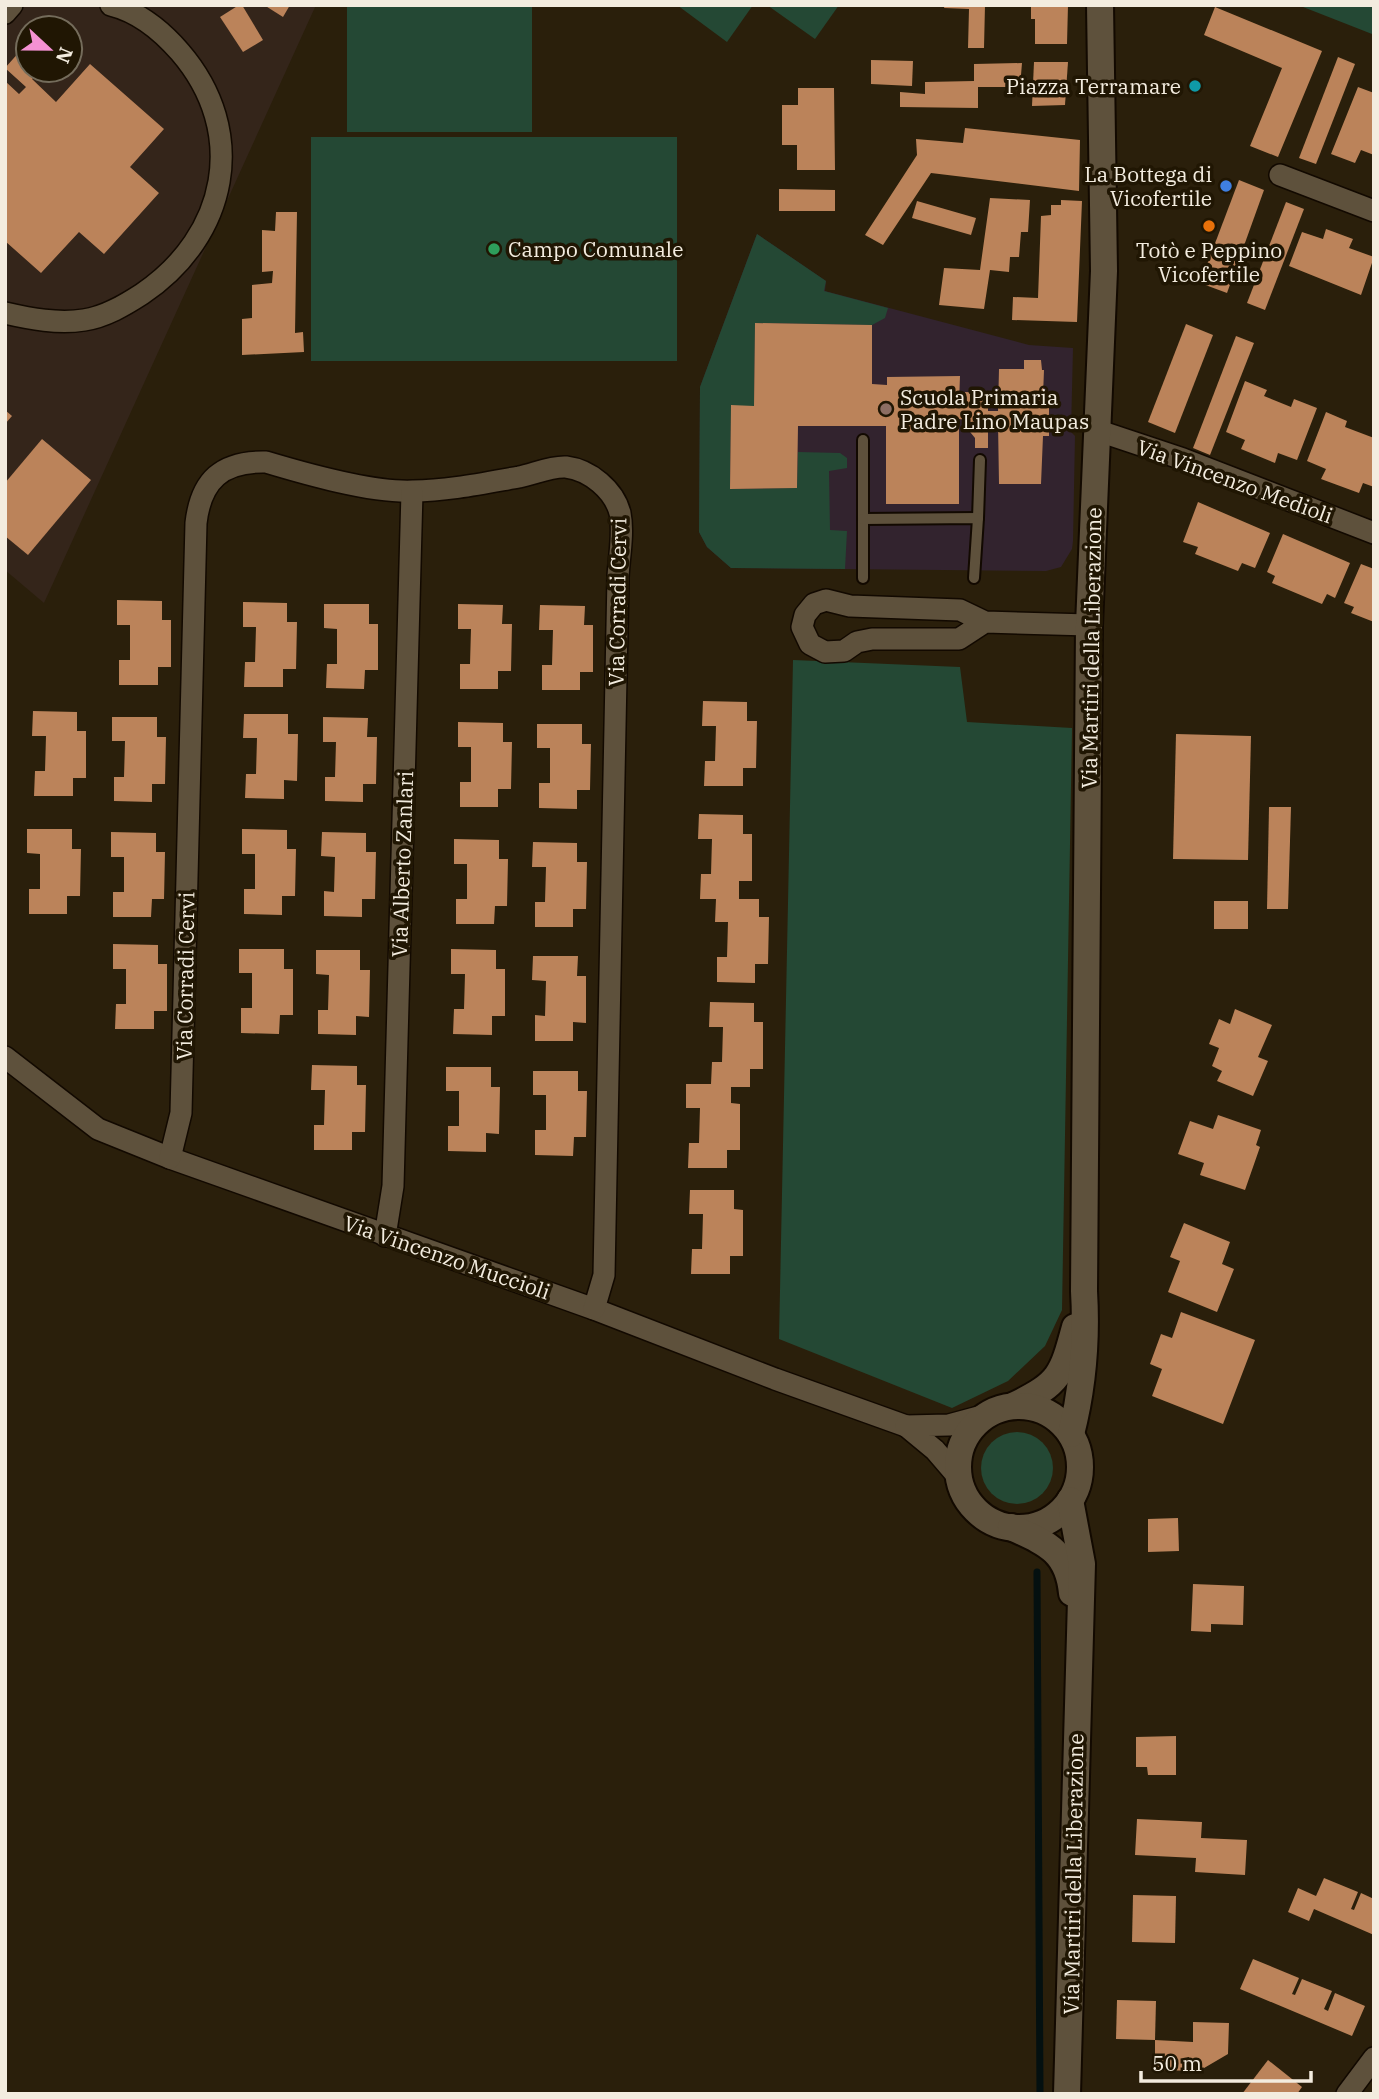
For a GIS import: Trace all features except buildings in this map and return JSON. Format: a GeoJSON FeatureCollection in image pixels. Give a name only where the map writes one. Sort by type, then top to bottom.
{"type":"FeatureCollection","features":[{"type":"Feature","properties":{"kind":"street"},"geometry":{"type":"LineString","coordinates":[[5,13],[12,5]]}},
{"type":"Feature","properties":{"kind":"street"},"geometry":{"type":"LineString","coordinates":[[5,313],[34,320],[65,321],[85,320],[108,313],[160,282],[186,254],[201,232],[212,208],[223,153],[216,118],[206,89],[189,62],[166,35],[147,20],[111,5]]}},
{"type":"Feature","properties":{"kind":"street","name":"Via Martiri della Liberazione"},"geometry":{"type":"LineString","coordinates":[[1067,2094],[1082,1564],[1070,1500],[1080,1467],[1071,1434],[1080,1400],[1086,1330],[1084,1292],[1089,625],[1104,271],[1100,5]]}},
{"type":"Feature","properties":{"kind":"street"},"geometry":{"type":"LineString","coordinates":[[1280,175],[1374,211]]}},
{"type":"Feature","properties":{"kind":"street","name":"Via Vincenzo Medioli"},"geometry":{"type":"LineString","coordinates":[[1096,430],[1184,459],[1374,533]]}},
{"type":"Feature","properties":{"kind":"street","name":"Via Corradi Cervi"},"geometry":{"type":"LineString","coordinates":[[170,1158],[181,1113],[198,504],[204,492],[222,470],[249,461],[266,462],[383,489],[412,492],[521,477],[566,467],[579,471],[611,494],[622,523],[618,591],[604,1275],[594,1309]]}},
{"type":"Feature","properties":{"kind":"street","name":"Via Alberto Zanlari"},"geometry":{"type":"LineString","coordinates":[[385,1236],[393,1186],[412,492]]}},
{"type":"Feature","properties":{"kind":"street"},"geometry":{"type":"LineString","coordinates":[[985,622],[959,639],[872,639],[857,642],[844,650],[825,652],[810,644],[803,627],[805,615],[814,604],[826,600],[850,606],[960,610],[985,622],[1089,625]]}},
{"type":"Feature","properties":{"kind":"street","name":"Via Vincenzo Muccioli"},"geometry":{"type":"LineString","coordinates":[[5,1057],[98,1129],[170,1158],[594,1309],[775,1380],[906,1426]]}},
{"type":"Feature","properties":{"kind":"street","name":"Via Martiri della Liberazione"},"geometry":{"type":"LineString","coordinates":[[1078,1654],[1070,1577],[1064,1561],[1052,1548],[993,1522],[977,1511],[965,1496],[958,1478],[958,1460],[962,1443],[972,1427],[986,1415],[1042,1392],[1054,1382],[1063,1368],[1084,1292]]}},
{"type":"Feature","properties":{"kind":"street"},"geometry":{"type":"LineString","coordinates":[[1015,1405],[1047,1412],[1071,1434]]}},
{"type":"Feature","properties":{"kind":"street"},"geometry":{"type":"LineString","coordinates":[[906,1426],[949,1425],[986,1415]]}},
{"type":"Feature","properties":{"kind":"street"},"geometry":{"type":"LineString","coordinates":[[906,1426],[934,1450],[958,1478]]}},
{"type":"Feature","properties":{"kind":"street"},"geometry":{"type":"LineString","coordinates":[[1011,1528],[1045,1522],[1059,1513],[1070,1500]]}},
{"type":"Feature","properties":{"kind":"street"},"geometry":{"type":"LineString","coordinates":[[1347,2094],[1374,2058]]}},
{"type":"Feature","properties":{"kind":"lane"},"geometry":{"type":"LineString","coordinates":[[863,440],[863,578]]}},
{"type":"Feature","properties":{"kind":"lane"},"geometry":{"type":"LineString","coordinates":[[974,579],[980,460]]}},
{"type":"Feature","properties":{"kind":"lane"},"geometry":{"type":"LineString","coordinates":[[863,519],[978,518]]}},
{"type":"Feature","properties":{"kind":"shaded area"},"geometry":{"type":"Polygon","coordinates":[[[5,5],[316,5],[44,603],[5,570],[5,5]]]}},
{"type":"Feature","properties":{"kind":"shaded area","name":"Scuola Primaria Padre Lino Maupas"},"geometry":{"type":"Polygon","coordinates":[[[757,234],[826,281],[825,291],[1029,345],[1073,348],[1073,541],[1072,549],[1061,567],[1046,571],[731,568],[707,547],[699,532],[700,387],[757,234]]]}},
{"type":"Feature","properties":{"kind":"green space"},"geometry":{"type":"Polygon","coordinates":[[[347,5],[532,5],[532,132],[347,132],[347,5]]]}},
{"type":"Feature","properties":{"kind":"green space"},"geometry":{"type":"Polygon","coordinates":[[[677,5],[753,5],[727,42],[677,5]]]}},
{"type":"Feature","properties":{"kind":"green space"},"geometry":{"type":"Polygon","coordinates":[[[767,5],[839,5],[815,39],[767,5]]]}},
{"type":"Feature","properties":{"kind":"green space"},"geometry":{"type":"Polygon","coordinates":[[[1298,5],[1374,5],[1372,34],[1298,5]]]}},
{"type":"Feature","properties":{"kind":"green space","name":"Campo Comunale"},"geometry":{"type":"Polygon","coordinates":[[[311,137],[677,137],[677,361],[311,361],[311,137]]]}},
{"type":"Feature","properties":{"kind":"green space"},"geometry":{"type":"Polygon","coordinates":[[[757,234],[826,281],[824,291],[888,308],[885,318],[872,325],[755,323],[754,406],[731,406],[730,489],[797,488],[798,452],[840,453],[847,458],[847,468],[829,471],[830,530],[847,531],[845,569],[731,568],[707,547],[699,532],[700,387],[757,234]]]}},
{"type":"Feature","properties":{"kind":"green space"},"geometry":{"type":"Polygon","coordinates":[[[793,660],[960,667],[967,722],[1072,728],[1062,1310],[1045,1346],[1008,1381],[952,1408],[779,1339],[793,660]]]}},
{"type":"Feature","properties":{"kind":"green space"},"geometry":{"type":"Polygon","coordinates":[[[1017,1432],[1037,1438],[1047,1448],[1053,1468],[1047,1488],[1037,1498],[1017,1504],[997,1498],[987,1488],[981,1468],[987,1448],[997,1438],[1017,1432]]]}},
{"type":"Feature","properties":{"kind":"waterway"},"geometry":{"type":"LineString","coordinates":[[1037,1572],[1040,2094]]}},
{"type":"Feature","properties":{"kind":"place","name":"Piazza Terramare"},"geometry":{"type":"Point","coordinates":[1195,86]}},
{"type":"Feature","properties":{"kind":"place","name":"La Bottega di Vicofertile"},"geometry":{"type":"Point","coordinates":[1226,186]}},
{"type":"Feature","properties":{"kind":"place","name":"Totò e Peppino Vicofertile"},"geometry":{"type":"Point","coordinates":[1209,226]}},
{"type":"Feature","properties":{"kind":"place","name":"Campo Comunale"},"geometry":{"type":"Point","coordinates":[494,249]}},
{"type":"Feature","properties":{"kind":"place","name":"Scuola Primaria Padre Lino Maupas"},"geometry":{"type":"Point","coordinates":[886,409]}}]}
